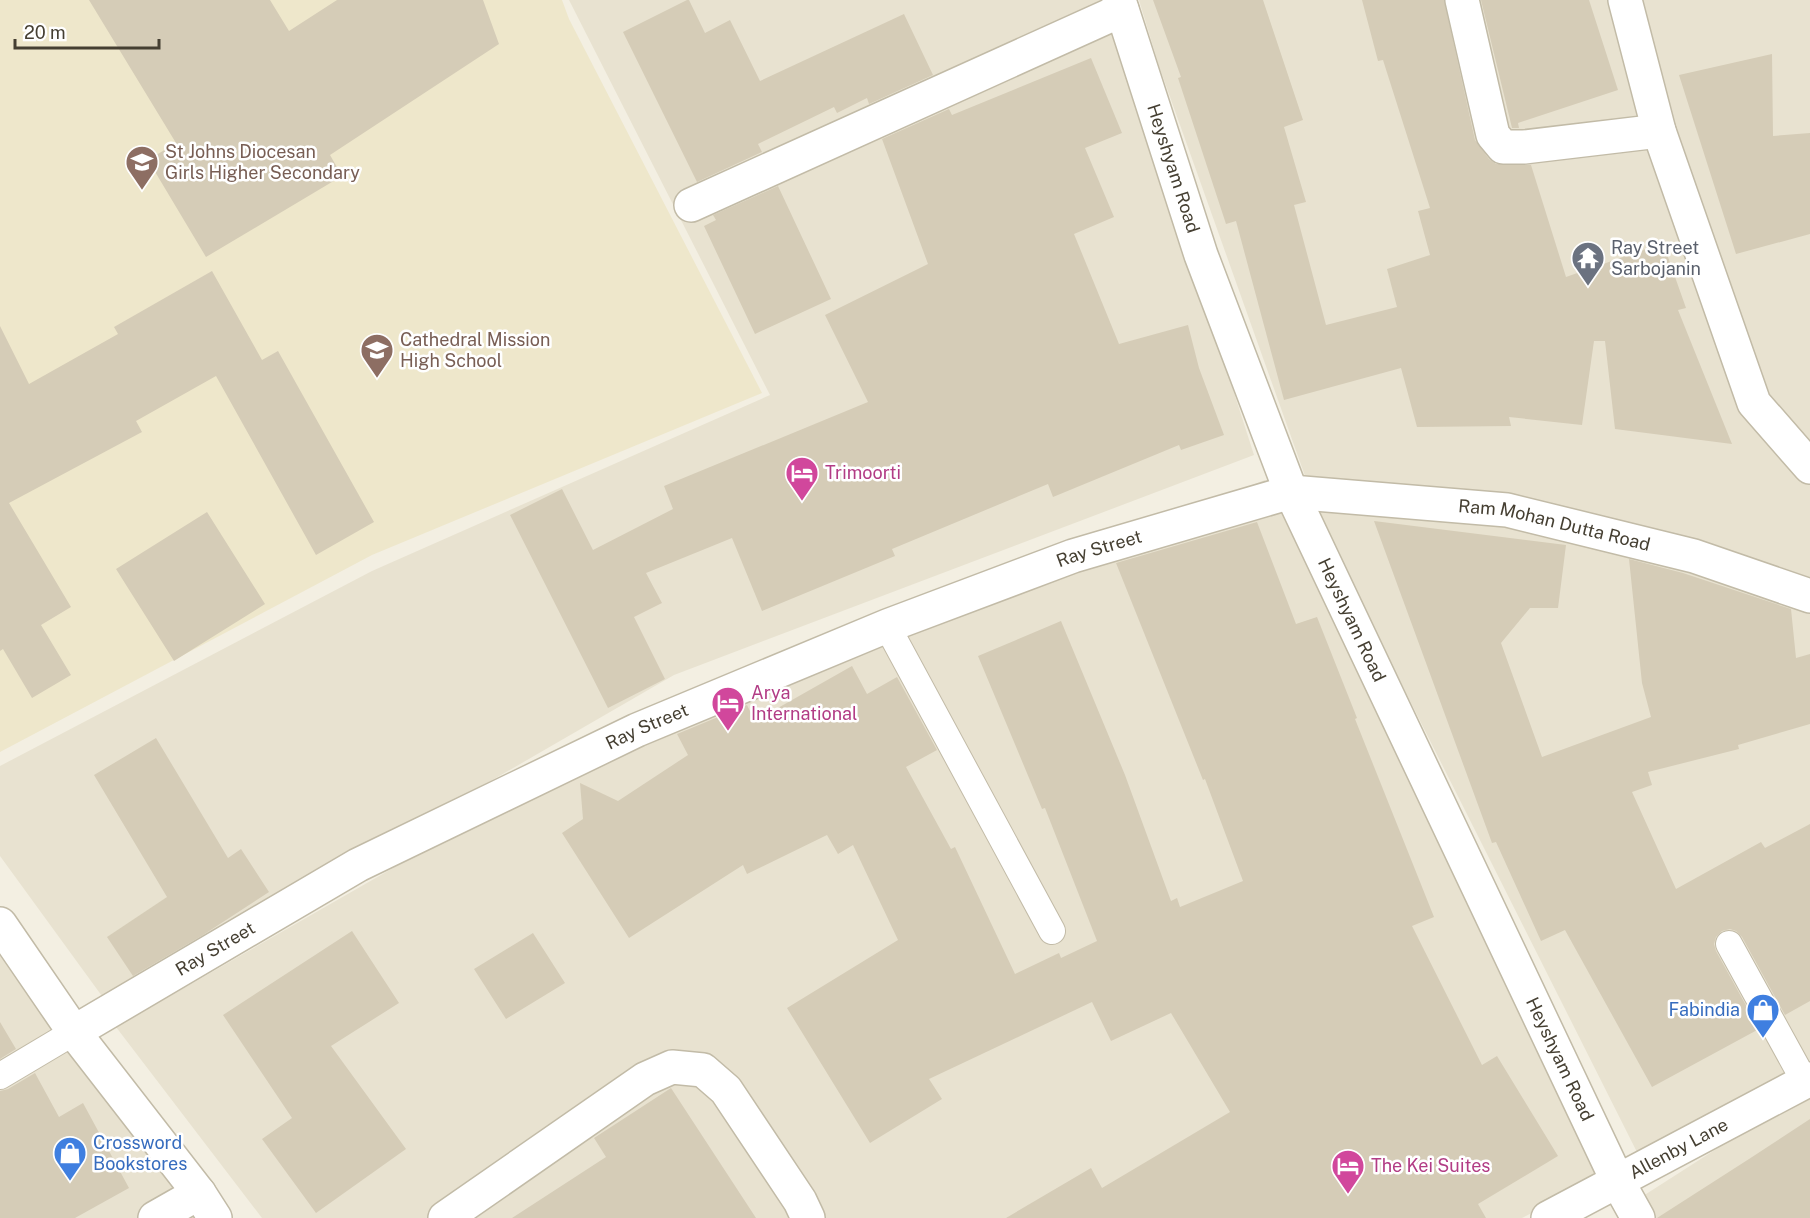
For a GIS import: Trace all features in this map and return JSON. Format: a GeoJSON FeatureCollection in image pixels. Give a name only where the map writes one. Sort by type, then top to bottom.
{"type":"FeatureCollection","features":[{"type":"Feature","properties":{"kind":"street"},"geometry":{"type":"LineString","coordinates":[[1462,0],[1493,135],[1503,147],[1524,147],[1659,131]]}},
{"type":"Feature","properties":{"kind":"street"},"geometry":{"type":"LineString","coordinates":[[1625,0],[1659,131],[1754,403],[1810,467]]}},
{"type":"Feature","properties":{"kind":"street"},"geometry":{"type":"LineString","coordinates":[[691,205],[1120,5]]}},
{"type":"Feature","properties":{"kind":"street","name":"Heyshyam Road"},"geometry":{"type":"LineString","coordinates":[[1120,5],[1201,255],[1291,492],[1618,1182],[1638,1218]]}},
{"type":"Feature","properties":{"kind":"street","name":"Ram Mohan Dutta Road"},"geometry":{"type":"LineString","coordinates":[[1291,492],[1507,510],[1694,556],[1810,596]]}},
{"type":"Feature","properties":{"kind":"street","name":"Ray Street"},"geometry":{"type":"LineString","coordinates":[[74,1032],[358,865],[637,730],[887,626],[1073,556],[1291,492]]}},
{"type":"Feature","properties":{"kind":"street"},"geometry":{"type":"LineString","coordinates":[[0,924],[74,1032],[207,1206],[155,1218]]}},
{"type":"Feature","properties":{"kind":"street"},"geometry":{"type":"LineString","coordinates":[[445,1218],[645,1079],[672,1067],[704,1070],[726,1090],[800,1201],[808,1218]]}},
{"type":"Feature","properties":{"kind":"street","name":"Allenby Lane"},"geometry":{"type":"LineString","coordinates":[[1548,1218],[1808,1081]]}},
{"type":"Feature","properties":{"kind":"lane"},"geometry":{"type":"LineString","coordinates":[[887,626],[1052,931]]}},
{"type":"Feature","properties":{"kind":"lane"},"geometry":{"type":"LineString","coordinates":[[1729,944],[1808,1081]]}},
{"type":"Feature","properties":{"kind":"lane"},"geometry":{"type":"LineString","coordinates":[[0,1076],[74,1032]]}},
{"type":"Feature","properties":{"kind":"shaded area","name":"Cathedral Mission High School"},"geometry":{"type":"Polygon","coordinates":[[[0,0],[562,0],[569,19],[762,393],[372,555],[0,752],[0,0]]]}},
{"type":"Feature","properties":{"kind":"shaded area"},"geometry":{"type":"Polygon","coordinates":[[[569,0],[1108,0],[1254,455],[674,675],[107,1003],[0,856],[0,766],[372,571],[770,395],[569,0]]]}},
{"type":"Feature","properties":{"kind":"shaded area"},"geometry":{"type":"Polygon","coordinates":[[[1139,0],[1810,0],[1810,1064],[1644,1166],[1325,532],[1159,66],[1139,0]]]}},
{"type":"Feature","properties":{"kind":"shaded area"},"geometry":{"type":"Polygon","coordinates":[[[1265,480],[1431,818],[1598,1178],[1522,1218],[262,1218],[116,1027],[660,715],[1265,480]]]}},
{"type":"Feature","properties":{"kind":"shaded area"},"geometry":{"type":"Polygon","coordinates":[[[0,918],[224,1218],[0,1218],[0,918]]]}},
{"type":"Feature","properties":{"kind":"shaded area"},"geometry":{"type":"Polygon","coordinates":[[[1810,1089],[1810,1218],[1656,1218],[1643,1196],[1810,1089]]]}},
{"type":"Feature","properties":{"kind":"building"},"geometry":{"type":"Polygon","coordinates":[[[89,0],[270,0],[289,31],[337,0],[483,0],[499,44],[330,155],[342,176],[206,257],[148,160],[176,143],[89,0]]]}},
{"type":"Feature","properties":{"kind":"building"},"geometry":{"type":"Polygon","coordinates":[[[687,0],[705,33],[730,20],[760,81],[904,14],[933,75],[869,104],[867,98],[837,113],[834,107],[758,144],[762,152],[697,182],[623,32],[687,0]]]}},
{"type":"Feature","properties":{"kind":"building"},"geometry":{"type":"Polygon","coordinates":[[[1153,0],[1263,0],[1303,120],[1284,127],[1306,202],[1294,205],[1326,325],[1397,307],[1387,269],[1430,255],[1418,211],[1430,208],[1383,60],[1378,61],[1362,0],[1444,0],[1475,140],[1489,159],[1496,164],[1531,165],[1566,277],[1663,243],[1686,308],[1678,310],[1732,444],[1615,429],[1605,341],[1594,341],[1582,425],[1509,417],[1511,426],[1417,427],[1401,368],[1284,400],[1236,221],[1226,224],[1178,78],[1181,77],[1153,0]]]}},
{"type":"Feature","properties":{"kind":"building"},"geometry":{"type":"Polygon","coordinates":[[[1481,0],[1589,0],[1618,90],[1518,123],[1519,128],[1512,128],[1481,0]]]}},
{"type":"Feature","properties":{"kind":"building"},"geometry":{"type":"Polygon","coordinates":[[[1772,54],[1773,136],[1810,133],[1810,234],[1736,254],[1679,75],[1772,54]]]}},
{"type":"Feature","properties":{"kind":"building"},"geometry":{"type":"Polygon","coordinates":[[[1091,58],[1122,133],[1085,148],[1114,217],[1074,234],[1119,344],[1188,325],[1199,368],[1224,435],[1181,450],[1179,445],[1053,497],[1048,484],[892,549],[895,556],[762,611],[732,538],[646,573],[662,603],[634,617],[665,679],[608,708],[510,515],[562,489],[593,550],[673,509],[664,486],[868,402],[825,315],[928,264],[882,139],[949,109],[952,115],[1091,58]]]}},
{"type":"Feature","properties":{"kind":"building"},"geometry":{"type":"Polygon","coordinates":[[[778,186],[831,299],[755,334],[704,226],[716,220],[713,215],[778,186]]]}},
{"type":"Feature","properties":{"kind":"building"},"geometry":{"type":"Polygon","coordinates":[[[212,271],[262,360],[278,351],[374,522],[316,555],[216,376],[136,421],[142,432],[9,503],[71,607],[41,625],[71,675],[32,698],[3,649],[0,651],[0,326],[29,384],[118,334],[114,327],[212,271]]]}},
{"type":"Feature","properties":{"kind":"building"},"geometry":{"type":"Polygon","coordinates":[[[207,512],[265,604],[174,661],[116,569],[207,512]]]}},
{"type":"Feature","properties":{"kind":"building"},"geometry":{"type":"Polygon","coordinates":[[[1374,521],[1566,545],[1558,608],[1530,608],[1501,643],[1542,757],[1651,717],[1642,683],[1629,559],[1683,573],[1791,609],[1796,658],[1810,654],[1810,724],[1738,745],[1739,749],[1648,772],[1652,785],[1632,792],[1676,889],[1761,842],[1765,848],[1810,824],[1810,1001],[1785,1015],[1742,937],[1730,929],[1722,931],[1716,937],[1714,944],[1716,951],[1759,1029],[1652,1087],[1565,930],[1541,941],[1496,842],[1492,843],[1374,521]]]}},
{"type":"Feature","properties":{"kind":"building"},"geometry":{"type":"Polygon","coordinates":[[[1257,522],[1296,624],[1317,617],[1434,917],[1412,926],[1482,1065],[1497,1056],[1558,1156],[1478,1204],[1486,1218],[1006,1218],[1091,1168],[1102,1188],[1230,1112],[1171,1013],[1111,1041],[1092,1002],[929,1079],[942,1099],[870,1143],[787,1008],[898,940],[853,845],[838,854],[827,835],[747,874],[743,865],[629,938],[562,833],[583,819],[580,783],[618,801],[688,755],[677,734],[747,705],[755,721],[852,666],[867,694],[897,677],[937,750],[906,767],[951,849],[955,847],[1015,974],[1059,953],[1061,958],[1097,941],[1045,808],[1042,809],[978,656],[1061,621],[1125,775],[1171,901],[1177,898],[1180,907],[1243,881],[1205,779],[1203,780],[1116,563],[1257,522]]]}},
{"type":"Feature","properties":{"kind":"building"},"geometry":{"type":"Polygon","coordinates":[[[156,738],[228,858],[241,849],[269,892],[203,935],[133,976],[107,937],[167,897],[94,775],[156,738]]]}},
{"type":"Feature","properties":{"kind":"building"},"geometry":{"type":"Polygon","coordinates":[[[352,931],[399,1003],[331,1046],[406,1149],[316,1213],[262,1139],[292,1118],[223,1015],[352,931]]]}},
{"type":"Feature","properties":{"kind":"building"},"geometry":{"type":"Polygon","coordinates":[[[533,933],[565,983],[506,1019],[474,969],[533,933]]]}},
{"type":"Feature","properties":{"kind":"building"},"geometry":{"type":"Polygon","coordinates":[[[0,1022],[16,1049],[0,1059],[0,1022]]]}},
{"type":"Feature","properties":{"kind":"building"},"geometry":{"type":"Polygon","coordinates":[[[35,1073],[59,1117],[83,1103],[129,1188],[75,1218],[0,1218],[0,1091],[8,1089],[35,1073]]]}},
{"type":"Feature","properties":{"kind":"building"},"geometry":{"type":"Polygon","coordinates":[[[671,1088],[756,1218],[512,1218],[606,1157],[594,1138],[671,1088]]]}},
{"type":"Feature","properties":{"kind":"building"},"geometry":{"type":"Polygon","coordinates":[[[1810,1119],[1810,1218],[1657,1218],[1749,1159],[1810,1119]]]}},
{"type":"Feature","properties":{"kind":"place","name":"St Johns Diocesan Girls Higher Secondary"},"geometry":{"type":"Point","coordinates":[142,191]}},
{"type":"Feature","properties":{"kind":"place","name":"Ray Street Sarbojanin"},"geometry":{"type":"Point","coordinates":[1588,287]}},
{"type":"Feature","properties":{"kind":"place","name":"Cathedral Mission High School"},"geometry":{"type":"Point","coordinates":[377,379]}},
{"type":"Feature","properties":{"kind":"place","name":"Trimoorti"},"geometry":{"type":"Point","coordinates":[802,502]}},
{"type":"Feature","properties":{"kind":"place","name":"Arya International"},"geometry":{"type":"Point","coordinates":[728,732]}},
{"type":"Feature","properties":{"kind":"place","name":"Fabindia"},"geometry":{"type":"Point","coordinates":[1763,1039]}},
{"type":"Feature","properties":{"kind":"place","name":"Crossword Bookstores"},"geometry":{"type":"Point","coordinates":[70,1182]}},
{"type":"Feature","properties":{"kind":"place","name":"The Kei Suites"},"geometry":{"type":"Point","coordinates":[1348,1195]}}]}
